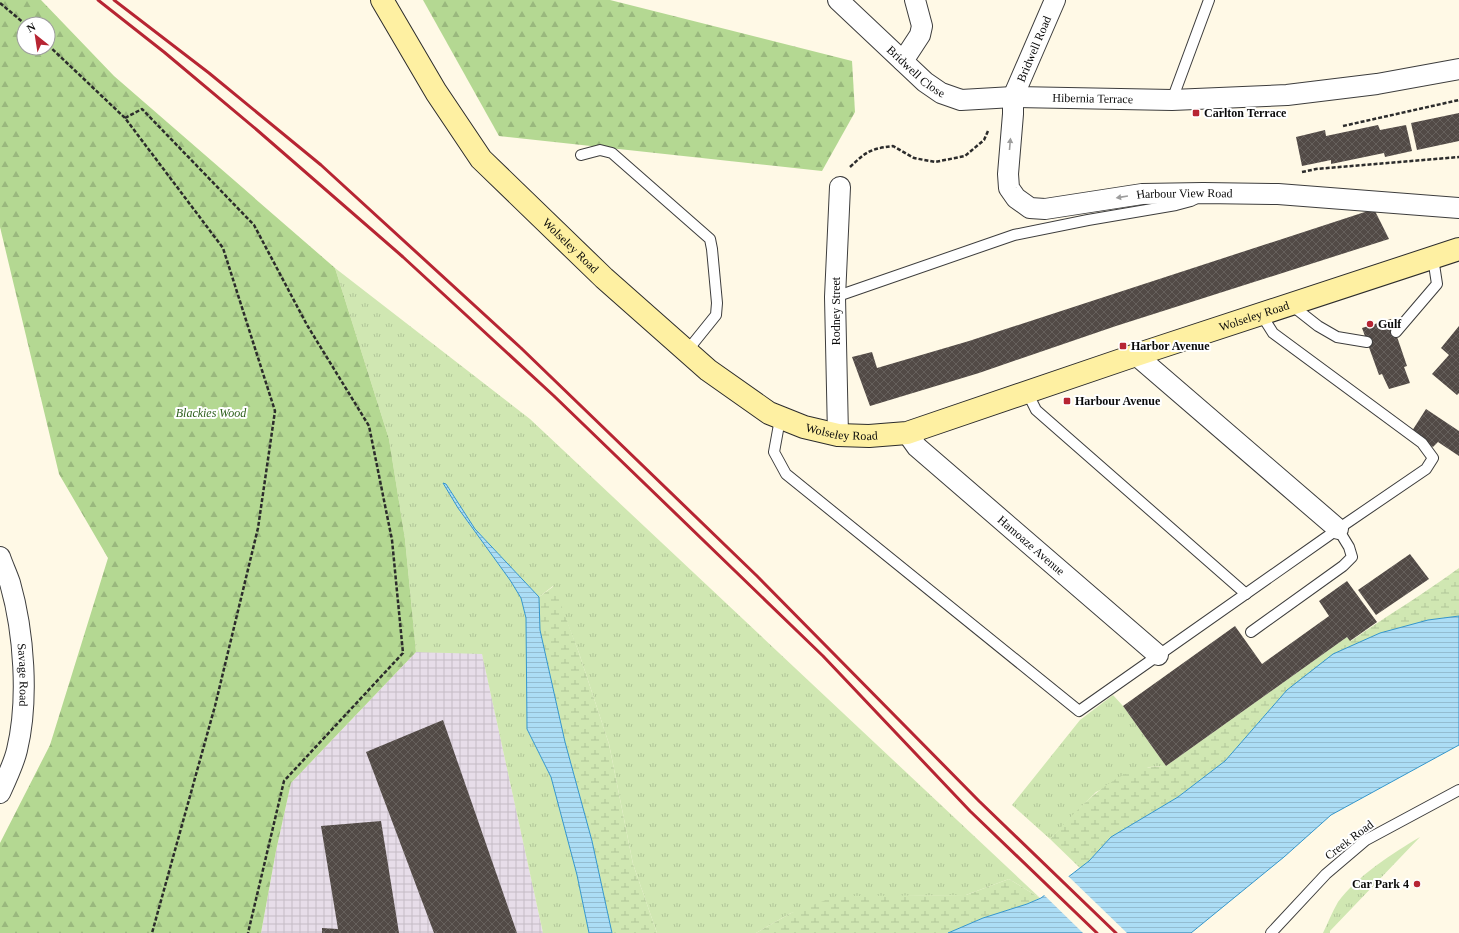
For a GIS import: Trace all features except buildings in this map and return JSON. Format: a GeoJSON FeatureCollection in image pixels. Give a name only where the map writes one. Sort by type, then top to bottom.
{"type":"FeatureCollection","features":[{"type":"Feature","properties":{"kind":"street","name":"Wolseley Road"},"geometry":{"type":"LineString","coordinates":[[382,0],[436,92],[480,158],[604,278],[687,352],[769,414],[804,427],[838,435],[869,436],[907,433],[1136,355],[1459,249]]}},
{"type":"Feature","properties":{"kind":"street","name":"Bridwell Close"},"geometry":{"type":"LineString","coordinates":[[838,0],[925,82],[941,94],[961,100],[1008,98]]}},
{"type":"Feature","properties":{"kind":"street"},"geometry":{"type":"LineString","coordinates":[[903,61],[920,35],[922,26],[915,0]]}},
{"type":"Feature","properties":{"kind":"street","name":"Bridwell Road"},"geometry":{"type":"LineString","coordinates":[[1008,98],[1055,0]]}},
{"type":"Feature","properties":{"kind":"street"},"geometry":{"type":"LineString","coordinates":[[1172,100],[1287,95],[1377,84],[1459,69]]}},
{"type":"Feature","properties":{"kind":"street","name":"Hibernia Terrace"},"geometry":{"type":"LineString","coordinates":[[1008,98],[1172,100]]}},
{"type":"Feature","properties":{"kind":"street","name":"Harbour View Road"},"geometry":{"type":"LineString","coordinates":[[1008,98],[1013,114],[1008,174],[1009,188],[1016,198],[1030,208],[1045,209],[1142,194],[1203,193],[1278,194],[1459,208]]}},
{"type":"Feature","properties":{"kind":"street","name":"Rodney Street"},"geometry":{"type":"LineString","coordinates":[[838,435],[834,298],[840,187]]}},
{"type":"Feature","properties":{"kind":"street"},"geometry":{"type":"LineString","coordinates":[[1136,355],[1338,529]]}},
{"type":"Feature","properties":{"kind":"street","name":"Hamoaze Avenue"},"geometry":{"type":"LineString","coordinates":[[907,433],[917,447],[1158,655]]}},
{"type":"Feature","properties":{"kind":"street","name":"Savage Road"},"geometry":{"type":"LineString","coordinates":[[0,557],[10,583],[19,629],[24,679],[23,710],[17,750],[0,792]]}},
{"type":"Feature","properties":{"kind":"lane"},"geometry":{"type":"LineString","coordinates":[[1172,100],[1209,0]]}},
{"type":"Feature","properties":{"kind":"lane"},"geometry":{"type":"LineString","coordinates":[[581,156],[600,150],[612,153],[710,239],[717,304],[716,315],[687,352]]}},
{"type":"Feature","properties":{"kind":"lane"},"geometry":{"type":"LineString","coordinates":[[834,298],[1014,235],[1088,220],[1176,205],[1191,201],[1203,193]]}},
{"type":"Feature","properties":{"kind":"lane"},"geometry":{"type":"LineString","coordinates":[[1396,332],[1437,284],[1433,258]]}},
{"type":"Feature","properties":{"kind":"lane"},"geometry":{"type":"LineString","coordinates":[[1290,304],[1318,326],[1337,337],[1367,342]]}},
{"type":"Feature","properties":{"kind":"lane"},"geometry":{"type":"LineString","coordinates":[[780,419],[774,452],[786,474],[1079,711],[1426,469],[1433,458],[1422,443],[1273,334],[1261,314]]}},
{"type":"Feature","properties":{"kind":"lane"},"geometry":{"type":"LineString","coordinates":[[1027,392],[1036,410],[1246,594]]}},
{"type":"Feature","properties":{"kind":"lane"},"geometry":{"type":"LineString","coordinates":[[1251,632],[1343,566],[1352,557],[1349,547],[1338,529]]}},
{"type":"Feature","properties":{"kind":"lane","name":"Creek Road"},"geometry":{"type":"LineString","coordinates":[[1271,933],[1326,874],[1366,840],[1459,790]]}},
{"type":"Feature","properties":{"kind":"path"},"geometry":{"type":"LineString","coordinates":[[0,3],[16,16]]}},
{"type":"Feature","properties":{"kind":"path"},"geometry":{"type":"LineString","coordinates":[[56,53],[125,118],[224,248],[276,411],[258,528],[215,706],[152,933]]}},
{"type":"Feature","properties":{"kind":"path"},"geometry":{"type":"LineString","coordinates":[[840,187],[845,172],[862,155],[874,149],[893,146],[914,158],[935,162],[965,156],[984,140],[1008,98]]}},
{"type":"Feature","properties":{"kind":"path"},"geometry":{"type":"LineString","coordinates":[[1343,126],[1459,100]]}},
{"type":"Feature","properties":{"kind":"path"},"geometry":{"type":"LineString","coordinates":[[125,118],[142,109],[254,225],[307,326],[369,426],[392,540],[403,653],[284,781],[248,933]]}},
{"type":"Feature","properties":{"kind":"path"},"geometry":{"type":"LineString","coordinates":[[1278,194],[1281,178],[1316,169],[1459,157]]}},
{"type":"Feature","properties":{"kind":"shaded area"},"geometry":{"type":"Polygon","coordinates":[[[416,652],[482,653],[543,933],[261,933],[276,851],[291,783],[416,652]]]}},
{"type":"Feature","properties":{"kind":"green space","name":"Blackies Wood"},"geometry":{"type":"Polygon","coordinates":[[[0,0],[41,0],[114,76],[335,268],[389,439],[405,539],[416,652],[291,783],[276,851],[261,933],[0,933],[0,843],[50,745],[108,558],[59,474],[0,227],[0,0]]]}},
{"type":"Feature","properties":{"kind":"green space"},"geometry":{"type":"Polygon","coordinates":[[[423,0],[610,0],[852,61],[855,112],[822,171],[499,136],[423,0]]]}},
{"type":"Feature","properties":{"kind":"green space"},"geometry":{"type":"Polygon","coordinates":[[[335,268],[530,419],[1040,898],[1009,879],[966,895],[902,896],[791,913],[756,933],[657,933],[633,864],[609,744],[579,653],[553,586],[539,597],[475,529],[446,484],[443,483],[458,508],[510,580],[521,598],[526,618],[527,729],[551,777],[577,875],[589,933],[543,933],[482,654],[416,652],[405,539],[389,439],[335,268]]]}},
{"type":"Feature","properties":{"kind":"green space"},"geometry":{"type":"Polygon","coordinates":[[[1459,568],[1459,616],[1428,620],[1287,690],[1225,761],[1178,797],[1111,837],[1089,861],[1080,868],[1050,839],[1087,801],[1107,785],[1134,770],[1166,766],[1347,637],[1351,641],[1459,568]]]}},
{"type":"Feature","properties":{"kind":"green space"},"geometry":{"type":"Polygon","coordinates":[[[554,586],[579,653],[609,744],[633,864],[657,933],[612,933],[592,841],[565,742],[540,630],[539,597],[554,586]]]}},
{"type":"Feature","properties":{"kind":"green space"},"geometry":{"type":"Polygon","coordinates":[[[1113,695],[1123,706],[1166,766],[1149,767],[1096,792],[1050,839],[1012,805],[1080,720],[1113,695]]]}},
{"type":"Feature","properties":{"kind":"green space"},"geometry":{"type":"Polygon","coordinates":[[[1420,837],[1330,931],[1330,933],[1323,933],[1338,902],[1355,883],[1398,850],[1420,837]]]}},
{"type":"Feature","properties":{"kind":"green space"},"geometry":{"type":"Polygon","coordinates":[[[1009,879],[1040,898],[1027,904],[983,918],[948,933],[756,933],[791,913],[837,896],[966,895],[1009,879]]]}},
{"type":"Feature","properties":{"kind":"water"},"geometry":{"type":"Polygon","coordinates":[[[443,483],[446,484],[475,529],[539,597],[540,630],[565,742],[592,841],[612,933],[589,933],[577,875],[551,777],[527,729],[526,618],[521,598],[510,580],[458,508],[443,483]]]}},
{"type":"Feature","properties":{"kind":"water"},"geometry":{"type":"Polygon","coordinates":[[[1459,616],[1459,745],[1331,815],[1284,857],[1191,933],[948,933],[983,918],[1041,898],[1089,861],[1111,837],[1178,797],[1225,761],[1287,690],[1333,654],[1380,633],[1428,620],[1459,616]]]}},
{"type":"Feature","properties":{"kind":"pier"},"geometry":{"type":"Polygon","coordinates":[[[1067,875],[1127,933],[1083,933],[1043,894],[1067,875]]]}},
{"type":"Feature","properties":{"kind":"railway"},"geometry":{"type":"LineString","coordinates":[[98,0],[164,52],[257,130],[403,257],[554,396],[823,656],[970,811],[1097,933]]}},
{"type":"Feature","properties":{"kind":"railway"},"geometry":{"type":"LineString","coordinates":[[114,0],[209,73],[321,165],[521,348],[757,576],[979,801],[1116,933]]}},
{"type":"Feature","properties":{"kind":"place","name":"Carlton Terrace"},"geometry":{"type":"Point","coordinates":[1196,113]}},
{"type":"Feature","properties":{"kind":"place","name":"Gulf"},"geometry":{"type":"Point","coordinates":[1370,324]}},
{"type":"Feature","properties":{"kind":"place","name":"Harbor Avenue"},"geometry":{"type":"Point","coordinates":[1123,346]}},
{"type":"Feature","properties":{"kind":"place","name":"Harbour Avenue"},"geometry":{"type":"Point","coordinates":[1067,401]}},
{"type":"Feature","properties":{"kind":"place","name":"Car Park 4"},"geometry":{"type":"Point","coordinates":[1417,884]}}]}
